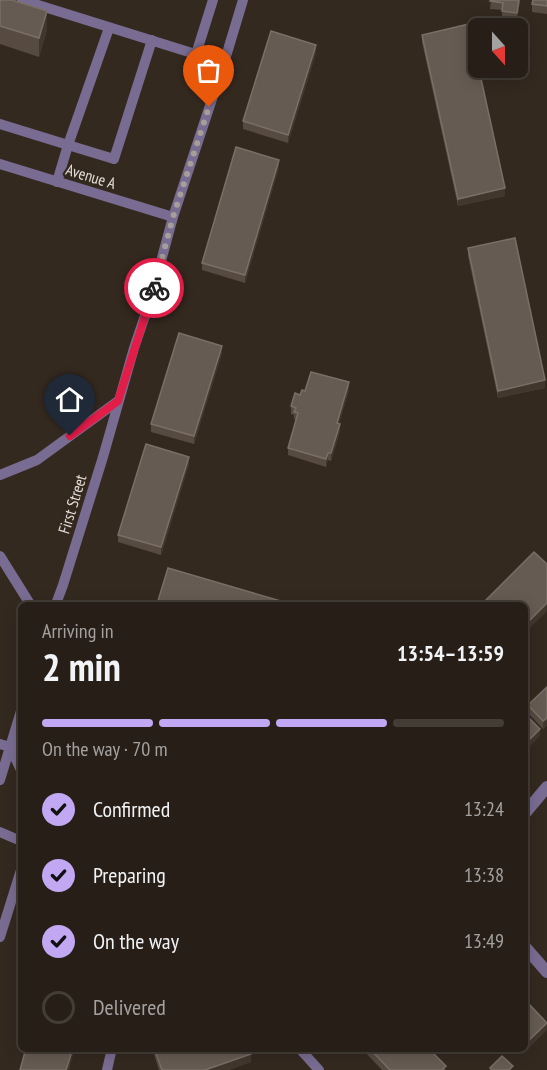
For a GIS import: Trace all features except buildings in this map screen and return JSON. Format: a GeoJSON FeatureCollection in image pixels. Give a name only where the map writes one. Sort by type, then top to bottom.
{"type":"FeatureCollection","features":[{"type":"Feature","properties":{"kind":"street"},"geometry":{"type":"LineString","coordinates":[[528,809],[547,787]]}},
{"type":"Feature","properties":{"kind":"street"},"geometry":{"type":"LineString","coordinates":[[528,950],[547,972]]}},
{"type":"Feature","properties":{"kind":"lane"},"geometry":{"type":"LineString","coordinates":[[22,0],[224,63]]}},
{"type":"Feature","properties":{"kind":"lane"},"geometry":{"type":"LineString","coordinates":[[196,54],[213,0]]}},
{"type":"Feature","properties":{"kind":"lane","name":"First Street"},"geometry":{"type":"LineString","coordinates":[[57,602],[151,298],[173,217],[243,0]]}},
{"type":"Feature","properties":{"kind":"lane"},"geometry":{"type":"LineString","coordinates":[[57,182],[109,28]]}},
{"type":"Feature","properties":{"kind":"lane"},"geometry":{"type":"LineString","coordinates":[[0,124],[114,159],[152,40]]}},
{"type":"Feature","properties":{"kind":"lane","name":"Avenue A"},"geometry":{"type":"LineString","coordinates":[[0,164],[173,217]]}},
{"type":"Feature","properties":{"kind":"lane"},"geometry":{"type":"LineString","coordinates":[[0,475],[38,460],[118,401]]}},
{"type":"Feature","properties":{"kind":"lane"},"geometry":{"type":"LineString","coordinates":[[0,556],[29,602]]}},
{"type":"Feature","properties":{"kind":"lane"},"geometry":{"type":"LineString","coordinates":[[0,780],[18,721]]}},
{"type":"Feature","properties":{"kind":"lane"},"geometry":{"type":"LineString","coordinates":[[10,747],[18,764]]}},
{"type":"Feature","properties":{"kind":"lane"},"geometry":{"type":"LineString","coordinates":[[0,832],[18,839]]}},
{"type":"Feature","properties":{"kind":"lane"},"geometry":{"type":"LineString","coordinates":[[0,937],[18,880]]}},
{"type":"Feature","properties":{"kind":"lane"},"geometry":{"type":"LineString","coordinates":[[107,1070],[111,1052]]}},
{"type":"Feature","properties":{"kind":"lane"},"geometry":{"type":"LineString","coordinates":[[302,1052],[318,1070]]}},
{"type":"Feature","properties":{"kind":"way so far"},"geometry":{"type":"LineString","coordinates":[[154,288],[173,217],[209,107]]}},
{"type":"Feature","properties":{"kind":"route"},"geometry":{"type":"LineString","coordinates":[[70,436],[118,401],[154,288]]}}]}
